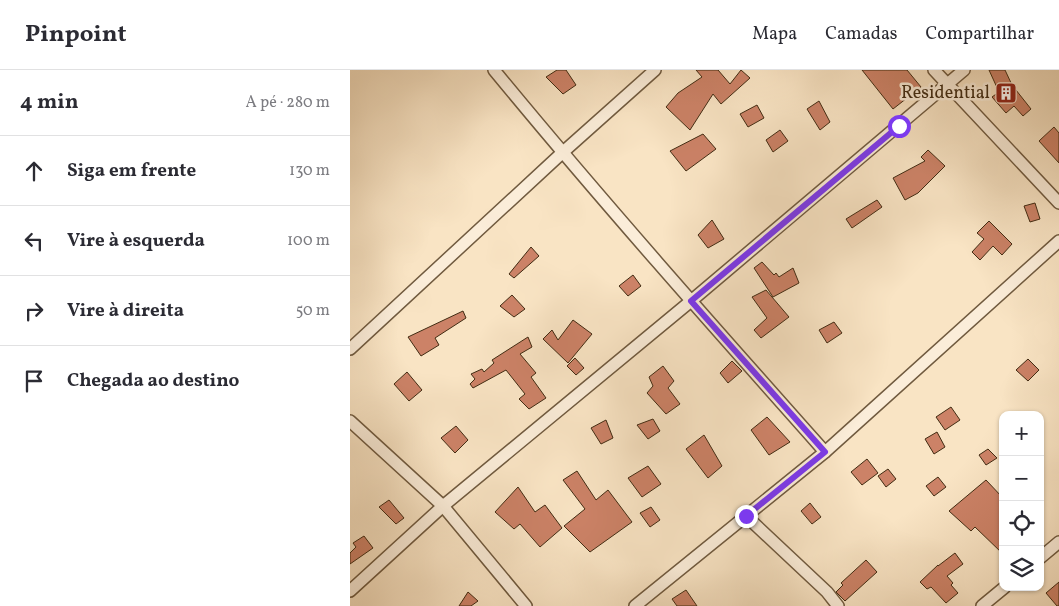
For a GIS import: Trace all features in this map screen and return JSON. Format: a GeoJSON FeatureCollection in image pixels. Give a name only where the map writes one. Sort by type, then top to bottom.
{"type":"FeatureCollection","features":[{"type":"Feature","properties":{"kind":"street"},"geometry":{"type":"LineString","coordinates":[[494,70],[691,301],[825,452]]}},
{"type":"Feature","properties":{"kind":"street"},"geometry":{"type":"LineString","coordinates":[[350,349],[562,152],[655,70]]}},
{"type":"Feature","properties":{"kind":"street"},"geometry":{"type":"LineString","coordinates":[[934,70],[1059,203]]}},
{"type":"Feature","properties":{"kind":"street"},"geometry":{"type":"LineString","coordinates":[[350,591],[443,506],[691,301],[964,70]]}},
{"type":"Feature","properties":{"kind":"street"},"geometry":{"type":"LineString","coordinates":[[636,606],[825,452],[1059,241]]}},
{"type":"Feature","properties":{"kind":"street"},"geometry":{"type":"LineString","coordinates":[[350,421],[443,506],[526,606]]}},
{"type":"Feature","properties":{"kind":"street"},"geometry":{"type":"LineString","coordinates":[[758,506],[761,531]]}},
{"type":"Feature","properties":{"kind":"street"},"geometry":{"type":"LineString","coordinates":[[746,516],[827,592],[838,606]]}},
{"type":"Feature","properties":{"kind":"street"},"geometry":{"type":"LineString","coordinates":[[1044,555],[1059,542]]}},
{"type":"Feature","properties":{"kind":"street"},"geometry":{"type":"LineString","coordinates":[[982,606],[1000,591]]}},
{"type":"Feature","properties":{"kind":"building"},"geometry":{"type":"Polygon","coordinates":[[[557,70],[566,70],[576,85],[563,94],[546,77],[557,70]]]}},
{"type":"Feature","properties":{"kind":"building"},"geometry":{"type":"Polygon","coordinates":[[[696,70],[718,70],[730,84],[741,70],[750,78],[721,104],[713,94],[690,130],[666,107],[678,93],[702,77],[696,70]]]}},
{"type":"Feature","properties":{"kind":"building"},"geometry":{"type":"Polygon","coordinates":[[[862,70],[907,70],[921,87],[893,109],[862,70]]]}},
{"type":"Feature","properties":{"kind":"building"},"geometry":{"type":"Polygon","coordinates":[[[989,70],[1005,70],[1012,85],[1031,109],[1023,116],[1014,106],[1006,113],[992,97],[999,92],[989,70]]]}},
{"type":"Feature","properties":{"kind":"building"},"geometry":{"type":"Polygon","coordinates":[[[819,101],[830,122],[820,130],[807,109],[819,101]]]}},
{"type":"Feature","properties":{"kind":"building"},"geometry":{"type":"Polygon","coordinates":[[[757,105],[764,118],[748,127],[740,114],[757,105]]]}},
{"type":"Feature","properties":{"kind":"building"},"geometry":{"type":"Polygon","coordinates":[[[1054,127],[1059,133],[1059,163],[1039,141],[1054,127]]]}},
{"type":"Feature","properties":{"kind":"building"},"geometry":{"type":"Polygon","coordinates":[[[780,130],[788,141],[773,152],[766,140],[780,130]]]}},
{"type":"Feature","properties":{"kind":"building"},"geometry":{"type":"Polygon","coordinates":[[[703,134],[716,149],[686,171],[670,151],[703,134]]]}},
{"type":"Feature","properties":{"kind":"building"},"geometry":{"type":"Polygon","coordinates":[[[928,150],[945,166],[918,193],[905,200],[893,178],[925,161],[921,157],[928,150]]]}},
{"type":"Feature","properties":{"kind":"building"},"geometry":{"type":"Polygon","coordinates":[[[877,200],[882,207],[852,228],[846,219],[877,200]]]}},
{"type":"Feature","properties":{"kind":"building"},"geometry":{"type":"Polygon","coordinates":[[[1035,203],[1040,219],[1030,222],[1024,206],[1035,203]]]}},
{"type":"Feature","properties":{"kind":"building"},"geometry":{"type":"Polygon","coordinates":[[[712,220],[724,239],[708,248],[698,235],[712,220]]]}},
{"type":"Feature","properties":{"kind":"building"},"geometry":{"type":"Polygon","coordinates":[[[989,221],[1012,244],[1002,255],[993,246],[980,260],[972,252],[984,239],[977,233],[989,221]]]}},
{"type":"Feature","properties":{"kind":"building"},"geometry":{"type":"Polygon","coordinates":[[[531,247],[539,256],[514,278],[509,274],[531,247]]]}},
{"type":"Feature","properties":{"kind":"building"},"geometry":{"type":"Polygon","coordinates":[[[762,262],[774,275],[776,273],[779,277],[793,268],[799,283],[773,297],[754,268],[762,262]]]}},
{"type":"Feature","properties":{"kind":"building"},"geometry":{"type":"Polygon","coordinates":[[[633,275],[641,286],[628,296],[619,286],[633,275]]]}},
{"type":"Feature","properties":{"kind":"building"},"geometry":{"type":"Polygon","coordinates":[[[766,290],[789,317],[761,338],[754,330],[767,318],[752,297],[766,290]]]}},
{"type":"Feature","properties":{"kind":"building"},"geometry":{"type":"Polygon","coordinates":[[[512,295],[525,309],[514,317],[500,306],[512,295]]]}},
{"type":"Feature","properties":{"kind":"building"},"geometry":{"type":"Polygon","coordinates":[[[463,311],[466,318],[435,338],[439,345],[421,356],[408,337],[463,311]]]}},
{"type":"Feature","properties":{"kind":"building"},"geometry":{"type":"Polygon","coordinates":[[[573,320],[592,334],[568,363],[543,339],[552,330],[558,340],[573,320]]]}},
{"type":"Feature","properties":{"kind":"building"},"geometry":{"type":"Polygon","coordinates":[[[834,322],[842,333],[827,343],[819,330],[834,322]]]}},
{"type":"Feature","properties":{"kind":"building"},"geometry":{"type":"Polygon","coordinates":[[[528,337],[532,347],[520,354],[536,373],[531,377],[546,398],[529,409],[519,399],[525,394],[506,370],[473,388],[470,384],[475,379],[471,374],[482,369],[484,372],[494,363],[492,360],[528,337]]]}},
{"type":"Feature","properties":{"kind":"building"},"geometry":{"type":"Polygon","coordinates":[[[575,358],[584,368],[576,375],[567,366],[575,358]]]}},
{"type":"Feature","properties":{"kind":"building"},"geometry":{"type":"Polygon","coordinates":[[[1028,359],[1039,370],[1028,381],[1016,370],[1028,359]]]}},
{"type":"Feature","properties":{"kind":"building"},"geometry":{"type":"Polygon","coordinates":[[[732,361],[742,371],[728,383],[720,373],[732,361]]]}},
{"type":"Feature","properties":{"kind":"building"},"geometry":{"type":"Polygon","coordinates":[[[663,366],[674,381],[668,388],[680,404],[666,414],[647,393],[653,386],[649,377],[663,366]]]}},
{"type":"Feature","properties":{"kind":"building"},"geometry":{"type":"Polygon","coordinates":[[[407,372],[422,390],[409,401],[394,384],[407,372]]]}},
{"type":"Feature","properties":{"kind":"building"},"geometry":{"type":"Polygon","coordinates":[[[951,407],[960,420],[945,430],[936,417],[951,407]]]}},
{"type":"Feature","properties":{"kind":"building"},"geometry":{"type":"Polygon","coordinates":[[[767,417],[790,442],[769,455],[751,430],[767,417]]]}},
{"type":"Feature","properties":{"kind":"building"},"geometry":{"type":"Polygon","coordinates":[[[653,419],[660,431],[648,439],[637,425],[653,419]]]}},
{"type":"Feature","properties":{"kind":"building"},"geometry":{"type":"Polygon","coordinates":[[[606,420],[613,438],[601,444],[591,428],[606,420]]]}},
{"type":"Feature","properties":{"kind":"building"},"geometry":{"type":"Polygon","coordinates":[[[456,426],[468,440],[455,453],[441,438],[456,426]]]}},
{"type":"Feature","properties":{"kind":"building"},"geometry":{"type":"Polygon","coordinates":[[[937,432],[945,447],[934,454],[925,439],[937,432]]]}},
{"type":"Feature","properties":{"kind":"building"},"geometry":{"type":"Polygon","coordinates":[[[704,435],[722,466],[708,478],[686,449],[704,435]]]}},
{"type":"Feature","properties":{"kind":"building"},"geometry":{"type":"Polygon","coordinates":[[[988,449],[997,458],[986,465],[979,455],[988,449]]]}},
{"type":"Feature","properties":{"kind":"building"},"geometry":{"type":"Polygon","coordinates":[[[867,459],[878,473],[862,485],[851,472],[867,459]]]}},
{"type":"Feature","properties":{"kind":"building"},"geometry":{"type":"Polygon","coordinates":[[[648,466],[661,484],[642,497],[628,478],[648,466]]]}},
{"type":"Feature","properties":{"kind":"building"},"geometry":{"type":"Polygon","coordinates":[[[888,469],[896,479],[886,487],[878,476],[888,469]]]}},
{"type":"Feature","properties":{"kind":"building"},"geometry":{"type":"Polygon","coordinates":[[[577,471],[596,500],[608,490],[632,522],[590,552],[564,526],[585,509],[563,480],[577,471]]]}},
{"type":"Feature","properties":{"kind":"building"},"geometry":{"type":"Polygon","coordinates":[[[938,477],[946,487],[934,496],[926,486],[938,477]]]}},
{"type":"Feature","properties":{"kind":"building"},"geometry":{"type":"Polygon","coordinates":[[[986,480],[999,494],[999,550],[975,527],[971,531],[949,511],[986,480]]]}},
{"type":"Feature","properties":{"kind":"building"},"geometry":{"type":"Polygon","coordinates":[[[518,487],[535,512],[545,505],[562,528],[540,547],[520,524],[514,529],[495,512],[518,487]]]}},
{"type":"Feature","properties":{"kind":"building"},"geometry":{"type":"Polygon","coordinates":[[[389,500],[404,518],[396,524],[379,507],[389,500]]]}},
{"type":"Feature","properties":{"kind":"building"},"geometry":{"type":"Polygon","coordinates":[[[810,503],[821,517],[812,524],[801,511],[810,503]]]}},
{"type":"Feature","properties":{"kind":"building"},"geometry":{"type":"Polygon","coordinates":[[[651,507],[660,520],[650,527],[640,513],[651,507]]]}},
{"type":"Feature","properties":{"kind":"building"},"geometry":{"type":"Polygon","coordinates":[[[364,536],[373,548],[350,564],[350,553],[356,547],[353,543],[364,536]]]}},
{"type":"Feature","properties":{"kind":"building"},"geometry":{"type":"Polygon","coordinates":[[[955,553],[963,564],[947,576],[953,583],[951,585],[958,593],[946,603],[931,587],[927,589],[920,582],[938,565],[955,553]]]}},
{"type":"Feature","properties":{"kind":"building"},"geometry":{"type":"Polygon","coordinates":[[[866,560],[877,572],[845,601],[836,592],[843,585],[841,583],[866,560]]]}},
{"type":"Feature","properties":{"kind":"building"},"geometry":{"type":"Polygon","coordinates":[[[1059,582],[1059,606],[1057,606],[1046,593],[1059,582]]]}},
{"type":"Feature","properties":{"kind":"building"},"geometry":{"type":"Polygon","coordinates":[[[686,590],[697,606],[677,606],[672,599],[686,590]]]}},
{"type":"Feature","properties":{"kind":"building"},"geometry":{"type":"Polygon","coordinates":[[[468,592],[478,601],[471,606],[459,606],[468,592]]]}},
{"type":"Feature","properties":{"kind":"place","name":"Residential"},"geometry":{"type":"Point","coordinates":[1006,93]}},
{"type":"Feature","properties":{"kind":"route"},"geometry":{"type":"LineString","coordinates":[[746,516],[825,452],[691,301],[899,126]]}}]}
